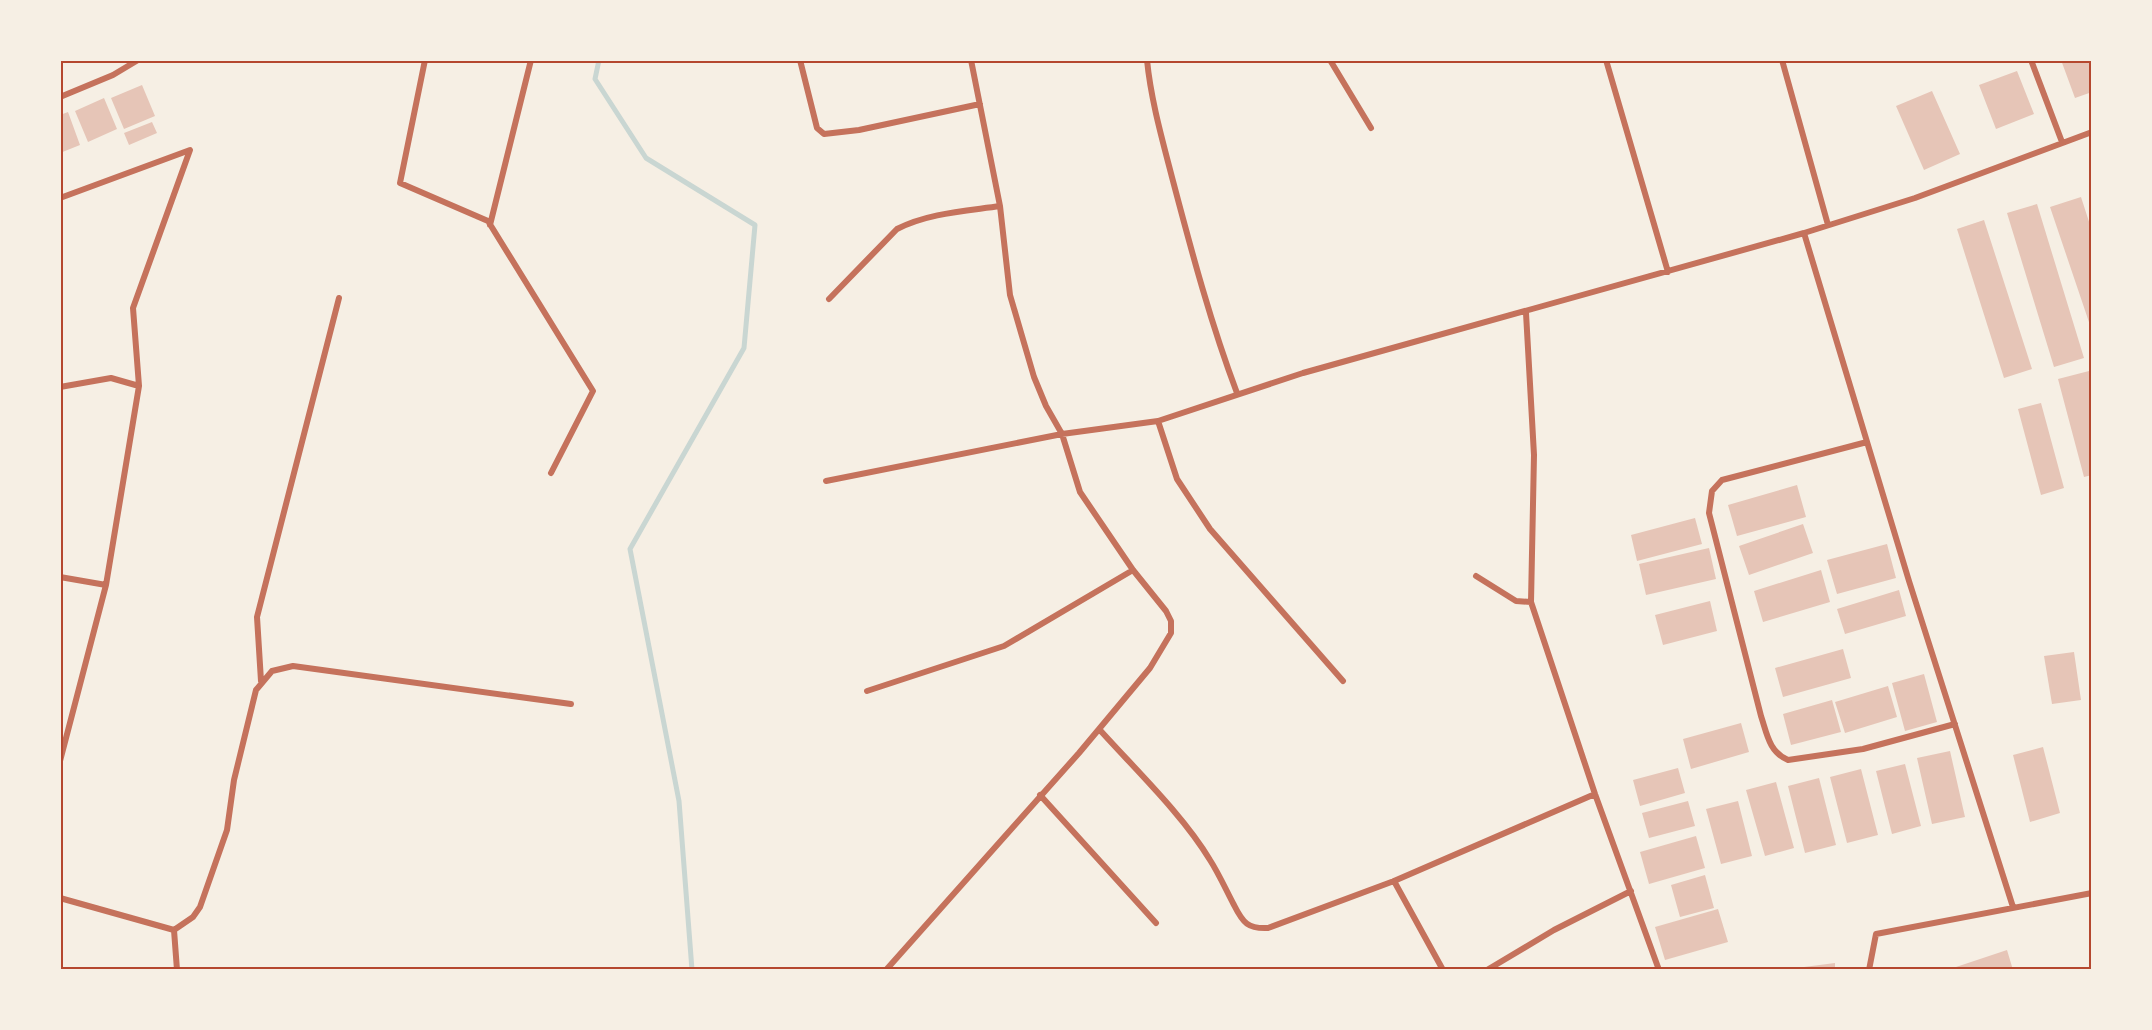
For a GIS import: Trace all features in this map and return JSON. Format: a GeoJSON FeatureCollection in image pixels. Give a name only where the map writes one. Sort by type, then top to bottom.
{"type":"FeatureCollection","features":[{"type":"Feature","properties":{"kind":"street"},"geometry":{"type":"LineString","coordinates":[[60,97],[113,75],[138,60]]}},
{"type":"Feature","properties":{"kind":"street"},"geometry":{"type":"LineString","coordinates":[[426,60],[400,183],[488,221],[592,392],[551,473]]}},
{"type":"Feature","properties":{"kind":"street"},"geometry":{"type":"LineString","coordinates":[[490,225],[531,60]]}},
{"type":"Feature","properties":{"kind":"street"},"geometry":{"type":"LineString","coordinates":[[800,60],[817,128],[824,134],[860,130],[980,104]]}},
{"type":"Feature","properties":{"kind":"street"},"geometry":{"type":"LineString","coordinates":[[886,970],[1099,729],[1164,650],[1171,633],[1171,621],[1166,611],[1133,570],[1080,492],[1062,434],[1046,406],[1034,377],[1010,295],[1000,206],[971,60]]}},
{"type":"Feature","properties":{"kind":"street"},"geometry":{"type":"LineString","coordinates":[[1147,60],[1161,133],[1194,262],[1219,345],[1237,393]]}},
{"type":"Feature","properties":{"kind":"street"},"geometry":{"type":"LineString","coordinates":[[1330,60],[1371,128]]}},
{"type":"Feature","properties":{"kind":"street"},"geometry":{"type":"LineString","coordinates":[[1606,60],[1668,272]]}},
{"type":"Feature","properties":{"kind":"street"},"geometry":{"type":"LineString","coordinates":[[1782,60],[1828,225]]}},
{"type":"Feature","properties":{"kind":"street"},"geometry":{"type":"LineString","coordinates":[[2031,60],[2062,142]]}},
{"type":"Feature","properties":{"kind":"street"},"geometry":{"type":"LineString","coordinates":[[826,481],[1062,434],[1158,421],[1237,393],[1804,233],[1915,198],[2092,132]]}},
{"type":"Feature","properties":{"kind":"street"},"geometry":{"type":"LineString","coordinates":[[60,198],[190,150],[133,308],[139,386],[106,585],[60,761]]}},
{"type":"Feature","properties":{"kind":"street"},"geometry":{"type":"LineString","coordinates":[[829,299],[897,229],[928,218],[1000,206]]}},
{"type":"Feature","properties":{"kind":"street"},"geometry":{"type":"LineString","coordinates":[[1804,233],[2013,907]]}},
{"type":"Feature","properties":{"kind":"street"},"geometry":{"type":"LineString","coordinates":[[261,681],[256,617],[339,298]]}},
{"type":"Feature","properties":{"kind":"street"},"geometry":{"type":"LineString","coordinates":[[1526,313],[1534,455],[1531,602],[1595,794],[1659,970]]}},
{"type":"Feature","properties":{"kind":"street"},"geometry":{"type":"LineString","coordinates":[[60,387],[111,378],[139,386]]}},
{"type":"Feature","properties":{"kind":"street"},"geometry":{"type":"LineString","coordinates":[[1158,421],[1177,479],[1204,522],[1343,681]]}},
{"type":"Feature","properties":{"kind":"street"},"geometry":{"type":"LineString","coordinates":[[1867,442],[1722,480],[1712,491],[1709,513],[1761,716],[1770,744],[1778,756],[1788,760],[1863,749],[1955,724]]}},
{"type":"Feature","properties":{"kind":"street"},"geometry":{"type":"LineString","coordinates":[[867,691],[1004,646],[1133,570]]}},
{"type":"Feature","properties":{"kind":"street"},"geometry":{"type":"LineString","coordinates":[[1476,576],[1516,601],[1531,602]]}},
{"type":"Feature","properties":{"kind":"street"},"geometry":{"type":"LineString","coordinates":[[60,578],[106,585]]}},
{"type":"Feature","properties":{"kind":"street"},"geometry":{"type":"LineString","coordinates":[[174,930],[193,917],[204,896],[227,830],[234,780],[256,690],[261,681],[272,671],[292,666],[571,704]]}},
{"type":"Feature","properties":{"kind":"street"},"geometry":{"type":"LineString","coordinates":[[1099,729],[1169,808],[1209,858],[1247,927],[1268,928],[1394,881],[1595,794]]}},
{"type":"Feature","properties":{"kind":"street"},"geometry":{"type":"LineString","coordinates":[[1040,795],[1156,923]]}},
{"type":"Feature","properties":{"kind":"street"},"geometry":{"type":"LineString","coordinates":[[1394,881],[1443,970]]}},
{"type":"Feature","properties":{"kind":"street"},"geometry":{"type":"LineString","coordinates":[[1487,970],[1554,930],[1631,891]]}},
{"type":"Feature","properties":{"kind":"street"},"geometry":{"type":"LineString","coordinates":[[1869,970],[1876,934],[2092,893]]}},
{"type":"Feature","properties":{"kind":"street"},"geometry":{"type":"LineString","coordinates":[[60,898],[174,930]]}},
{"type":"Feature","properties":{"kind":"street"},"geometry":{"type":"LineString","coordinates":[[174,930],[177,970]]}},
{"type":"Feature","properties":{"kind":"building"},"geometry":{"type":"Polygon","coordinates":[[[2061,60],[2092,60],[2092,92],[2075,98],[2061,60]]]}},
{"type":"Feature","properties":{"kind":"building"},"geometry":{"type":"Polygon","coordinates":[[[2017,71],[2034,114],[1996,129],[1979,85],[2017,71]]]}},
{"type":"Feature","properties":{"kind":"building"},"geometry":{"type":"Polygon","coordinates":[[[142,85],[155,116],[124,129],[111,98],[142,85]]]}},
{"type":"Feature","properties":{"kind":"building"},"geometry":{"type":"Polygon","coordinates":[[[1932,91],[1960,154],[1924,170],[1896,106],[1932,91]]]}},
{"type":"Feature","properties":{"kind":"building"},"geometry":{"type":"Polygon","coordinates":[[[104,98],[117,129],[88,142],[75,111],[104,98]]]}},
{"type":"Feature","properties":{"kind":"building"},"geometry":{"type":"Polygon","coordinates":[[[68,112],[80,145],[60,153],[60,115],[68,112]]]}},
{"type":"Feature","properties":{"kind":"building"},"geometry":{"type":"Polygon","coordinates":[[[152,122],[157,133],[129,145],[124,133],[152,122]]]}},
{"type":"Feature","properties":{"kind":"building"},"geometry":{"type":"Polygon","coordinates":[[[2081,197],[2092,231],[2092,331],[2050,207],[2081,197]]]}},
{"type":"Feature","properties":{"kind":"building"},"geometry":{"type":"Polygon","coordinates":[[[2037,204],[2084,358],[2054,367],[2007,213],[2037,204]]]}},
{"type":"Feature","properties":{"kind":"building"},"geometry":{"type":"Polygon","coordinates":[[[1984,220],[2032,369],[2004,378],[1957,229],[1984,220]]]}},
{"type":"Feature","properties":{"kind":"building"},"geometry":{"type":"Polygon","coordinates":[[[2089,371],[2092,381],[2092,475],[2084,477],[2058,379],[2089,371]]]}},
{"type":"Feature","properties":{"kind":"building"},"geometry":{"type":"Polygon","coordinates":[[[2041,403],[2064,488],[2041,495],[2018,409],[2041,403]]]}},
{"type":"Feature","properties":{"kind":"building"},"geometry":{"type":"Polygon","coordinates":[[[1797,485],[1806,517],[1737,536],[1728,505],[1797,485]]]}},
{"type":"Feature","properties":{"kind":"building"},"geometry":{"type":"Polygon","coordinates":[[[1695,518],[1702,544],[1637,561],[1631,535],[1695,518]]]}},
{"type":"Feature","properties":{"kind":"building"},"geometry":{"type":"Polygon","coordinates":[[[1803,524],[1813,553],[1749,575],[1739,546],[1803,524]]]}},
{"type":"Feature","properties":{"kind":"building"},"geometry":{"type":"Polygon","coordinates":[[[1887,544],[1896,578],[1837,594],[1827,560],[1887,544]]]}},
{"type":"Feature","properties":{"kind":"building"},"geometry":{"type":"Polygon","coordinates":[[[1709,548],[1716,579],[1646,595],[1639,564],[1709,548]]]}},
{"type":"Feature","properties":{"kind":"building"},"geometry":{"type":"Polygon","coordinates":[[[1821,570],[1830,602],[1763,622],[1754,591],[1821,570]]]}},
{"type":"Feature","properties":{"kind":"building"},"geometry":{"type":"Polygon","coordinates":[[[1899,590],[1906,616],[1845,634],[1837,609],[1899,590]]]}},
{"type":"Feature","properties":{"kind":"building"},"geometry":{"type":"Polygon","coordinates":[[[1710,601],[1717,631],[1663,645],[1655,615],[1710,601]]]}},
{"type":"Feature","properties":{"kind":"building"},"geometry":{"type":"Polygon","coordinates":[[[1843,649],[1851,678],[1783,697],[1775,668],[1843,649]]]}},
{"type":"Feature","properties":{"kind":"building"},"geometry":{"type":"Polygon","coordinates":[[[2074,652],[2081,700],[2052,704],[2044,656],[2074,652]]]}},
{"type":"Feature","properties":{"kind":"building"},"geometry":{"type":"Polygon","coordinates":[[[1924,674],[1937,722],[1905,731],[1892,683],[1924,674]]]}},
{"type":"Feature","properties":{"kind":"building"},"geometry":{"type":"Polygon","coordinates":[[[1888,686],[1897,717],[1845,733],[1835,702],[1888,686]]]}},
{"type":"Feature","properties":{"kind":"building"},"geometry":{"type":"Polygon","coordinates":[[[1832,700],[1841,732],[1791,745],[1783,714],[1832,700]]]}},
{"type":"Feature","properties":{"kind":"building"},"geometry":{"type":"Polygon","coordinates":[[[1741,723],[1749,752],[1691,769],[1683,739],[1741,723]]]}},
{"type":"Feature","properties":{"kind":"building"},"geometry":{"type":"Polygon","coordinates":[[[2043,747],[2060,813],[2030,822],[2013,755],[2043,747]]]}},
{"type":"Feature","properties":{"kind":"building"},"geometry":{"type":"Polygon","coordinates":[[[1950,751],[1965,817],[1932,824],[1917,758],[1950,751]]]}},
{"type":"Feature","properties":{"kind":"building"},"geometry":{"type":"Polygon","coordinates":[[[1905,764],[1921,826],[1892,834],[1876,771],[1905,764]]]}},
{"type":"Feature","properties":{"kind":"building"},"geometry":{"type":"Polygon","coordinates":[[[1678,768],[1685,793],[1640,806],[1633,780],[1678,768]]]}},
{"type":"Feature","properties":{"kind":"building"},"geometry":{"type":"Polygon","coordinates":[[[1861,769],[1878,835],[1847,843],[1830,777],[1861,769]]]}},
{"type":"Feature","properties":{"kind":"building"},"geometry":{"type":"Polygon","coordinates":[[[1819,778],[1836,845],[1805,853],[1788,786],[1819,778]]]}},
{"type":"Feature","properties":{"kind":"building"},"geometry":{"type":"Polygon","coordinates":[[[1776,782],[1794,848],[1765,856],[1746,790],[1776,782]]]}},
{"type":"Feature","properties":{"kind":"building"},"geometry":{"type":"Polygon","coordinates":[[[1688,801],[1695,826],[1649,838],[1642,813],[1688,801]]]}},
{"type":"Feature","properties":{"kind":"building"},"geometry":{"type":"Polygon","coordinates":[[[1738,801],[1752,856],[1721,864],[1706,809],[1738,801]]]}},
{"type":"Feature","properties":{"kind":"building"},"geometry":{"type":"Polygon","coordinates":[[[1696,836],[1705,868],[1649,884],[1640,852],[1696,836]]]}},
{"type":"Feature","properties":{"kind":"building"},"geometry":{"type":"Polygon","coordinates":[[[1705,875],[1714,908],[1680,917],[1671,885],[1705,875]]]}},
{"type":"Feature","properties":{"kind":"building"},"geometry":{"type":"Polygon","coordinates":[[[1718,909],[1728,942],[1665,960],[1655,927],[1718,909]]]}},
{"type":"Feature","properties":{"kind":"building"},"geometry":{"type":"Polygon","coordinates":[[[2007,950],[2013,970],[1947,970],[2007,950]]]}},
{"type":"Feature","properties":{"kind":"building"},"geometry":{"type":"Polygon","coordinates":[[[1835,963],[1835,970],[1805,970],[1804,967],[1835,963]]]}},
{"type":"Feature","properties":{"kind":"waterway"},"geometry":{"type":"LineString","coordinates":[[599,60],[595,79],[646,158],[755,225],[744,348],[630,549],[679,801],[692,970]]}}]}
